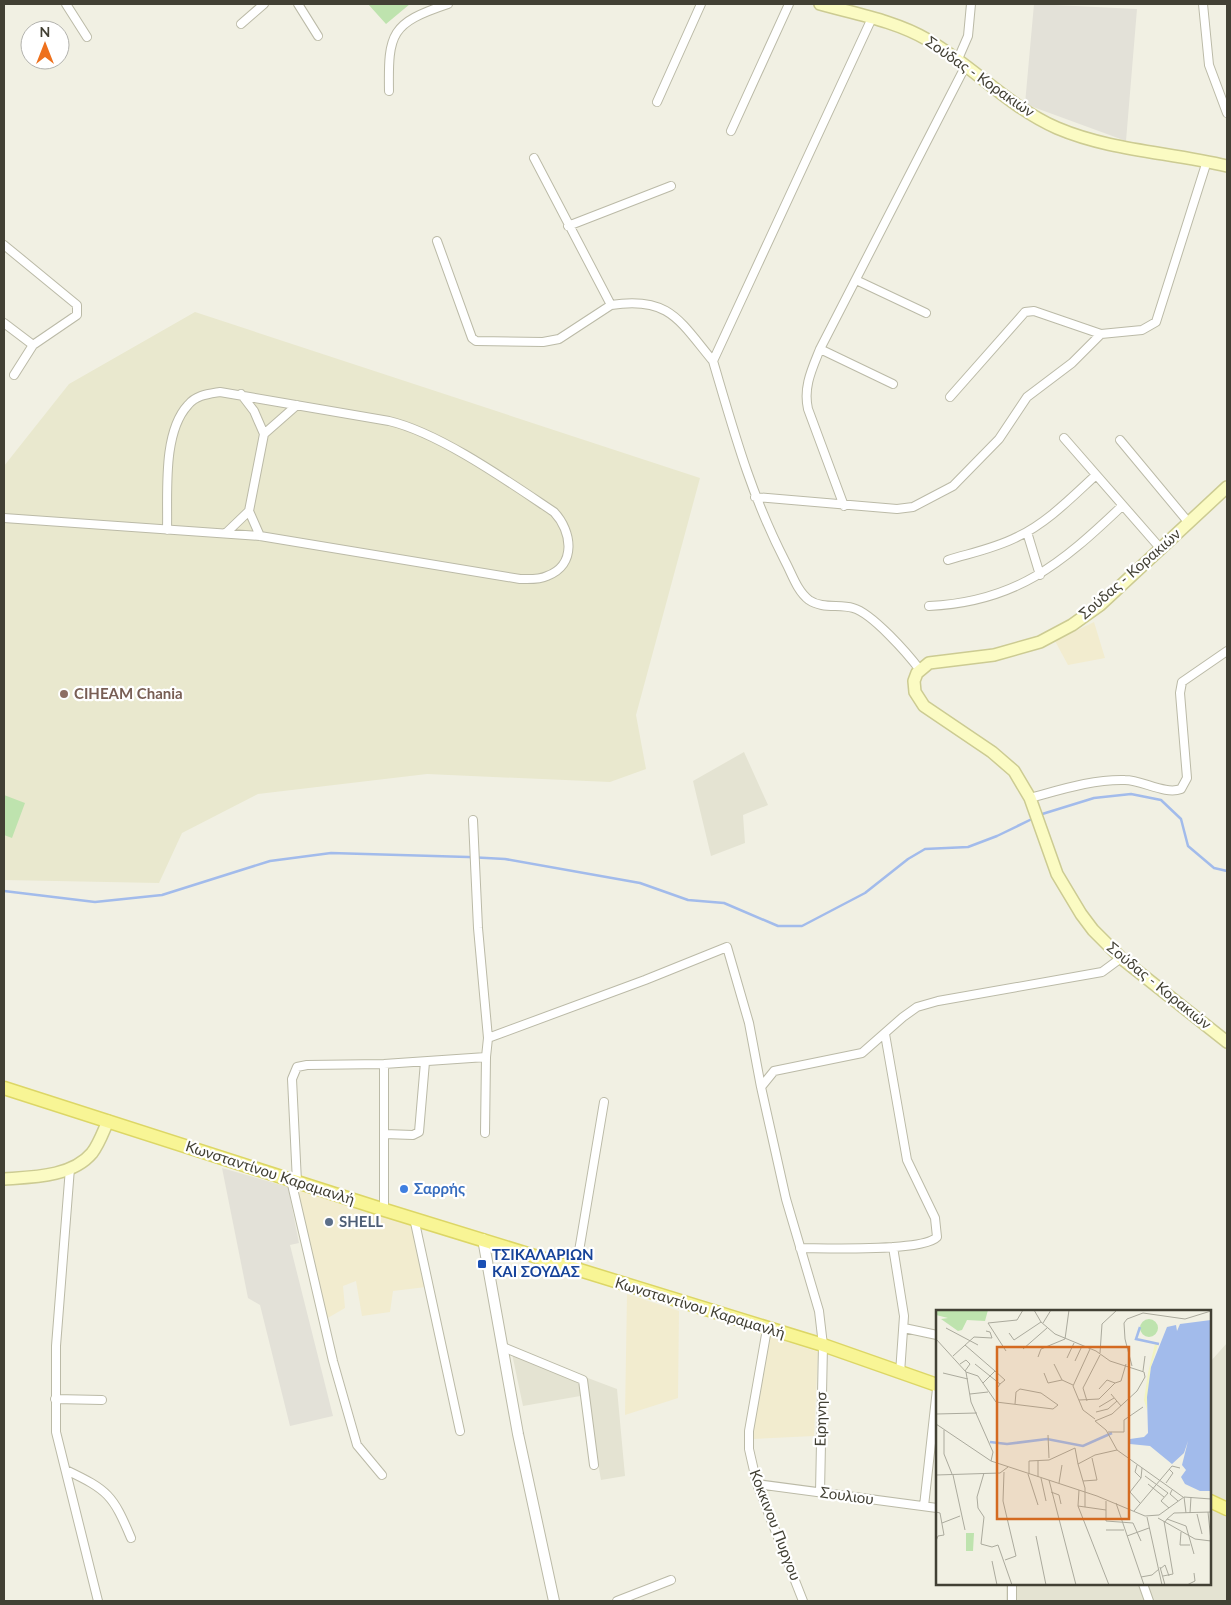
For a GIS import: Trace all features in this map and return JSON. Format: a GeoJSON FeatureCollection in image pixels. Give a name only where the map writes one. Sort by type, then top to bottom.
{"type":"FeatureCollection","features":[{"type":"Feature","properties":{"kind":"main road","name":"Σούδας - Κορακιών"},"geometry":{"type":"LineString","coordinates":[[820,4],[872,18],[926,38],[962,62],[1027,112],[1057,128],[1102,143],[1142,152],[1227,166]]}},
{"type":"Feature","properties":{"kind":"main road","name":"Σούδας - Κορακιών"},"geometry":{"type":"LineString","coordinates":[[920,670],[934,662],[994,655],[1040,642],[1072,625],[1100,605],[1227,487]]}},
{"type":"Feature","properties":{"kind":"main road"},"geometry":{"type":"LineString","coordinates":[[920,670],[914,687],[920,701],[937,716],[1005,762],[1014,771],[1031,803]]}},
{"type":"Feature","properties":{"kind":"main road","name":"Σούδας - Κορακιών"},"geometry":{"type":"LineString","coordinates":[[1031,803],[1065,890],[1093,930],[1121,958],[1227,1042]]}},
{"type":"Feature","properties":{"kind":"main road","name":"Κωνσταντίνου Καραμανλή"},"geometry":{"type":"LineString","coordinates":[[4,1088],[384,1210],[823,1345],[936,1385]]}},
{"type":"Feature","properties":{"kind":"main road"},"geometry":{"type":"LineString","coordinates":[[4,1179],[35,1177],[70,1168],[90,1155],[108,1121]]}},
{"type":"Feature","properties":{"kind":"main road"},"geometry":{"type":"LineString","coordinates":[[1211,1501],[1227,1509]]}},
{"type":"Feature","properties":{"kind":"street"},"geometry":{"type":"LineString","coordinates":[[66,4],[88,37]]}},
{"type":"Feature","properties":{"kind":"street"},"geometry":{"type":"LineString","coordinates":[[241,24],[264,4]]}},
{"type":"Feature","properties":{"kind":"street"},"geometry":{"type":"LineString","coordinates":[[298,4],[318,36]]}},
{"type":"Feature","properties":{"kind":"street"},"geometry":{"type":"LineString","coordinates":[[389,91],[388,54],[394,37],[401,26],[420,13],[448,4]]}},
{"type":"Feature","properties":{"kind":"street"},"geometry":{"type":"LineString","coordinates":[[657,102],[700,4]]}},
{"type":"Feature","properties":{"kind":"street"},"geometry":{"type":"LineString","coordinates":[[731,131],[788,4]]}},
{"type":"Feature","properties":{"kind":"street"},"geometry":{"type":"LineString","coordinates":[[844,506],[805,396],[820,349],[856,280],[962,62],[972,4]]}},
{"type":"Feature","properties":{"kind":"street"},"geometry":{"type":"LineString","coordinates":[[1202,4],[1209,65],[1227,112]]}},
{"type":"Feature","properties":{"kind":"street"},"geometry":{"type":"LineString","coordinates":[[713,361],[872,18]]}},
{"type":"Feature","properties":{"kind":"street"},"geometry":{"type":"LineString","coordinates":[[534,158],[611,305]]}},
{"type":"Feature","properties":{"kind":"street"},"geometry":{"type":"LineString","coordinates":[[950,397],[1025,312],[1034,311],[1101,334],[1135,331],[1150,327],[1156,322],[1207,162]]}},
{"type":"Feature","properties":{"kind":"street"},"geometry":{"type":"LineString","coordinates":[[568,226],[670,186]]}},
{"type":"Feature","properties":{"kind":"street"},"geometry":{"type":"LineString","coordinates":[[437,241],[470,332],[476,341],[543,342],[559,340],[611,305],[639,302],[654,304],[673,315],[713,361],[745,471],[770,532],[800,590],[814,603],[855,608],[906,651],[920,670]]}},
{"type":"Feature","properties":{"kind":"street"},"geometry":{"type":"LineString","coordinates":[[4,245],[77,305],[78,309],[76,315],[33,345],[14,375]]}},
{"type":"Feature","properties":{"kind":"street"},"geometry":{"type":"LineString","coordinates":[[856,280],[926,313]]}},
{"type":"Feature","properties":{"kind":"street"},"geometry":{"type":"LineString","coordinates":[[4,323],[33,345]]}},
{"type":"Feature","properties":{"kind":"street"},"geometry":{"type":"LineString","coordinates":[[755,497],[844,506],[903,509],[942,494],[953,486],[999,439],[1027,397],[1072,363],[1101,334]]}},
{"type":"Feature","properties":{"kind":"street"},"geometry":{"type":"LineString","coordinates":[[820,349],[893,384]]}},
{"type":"Feature","properties":{"kind":"street"},"geometry":{"type":"LineString","coordinates":[[4,518],[167,530],[226,533],[260,536],[520,579],[546,577],[557,571],[568,551],[569,543],[564,523],[554,512],[459,452],[416,429],[389,421],[241,394],[220,392],[198,396],[188,404],[180,416],[171,447],[168,467],[167,530]]}},
{"type":"Feature","properties":{"kind":"street"},"geometry":{"type":"LineString","coordinates":[[241,394],[254,411],[264,434],[249,511],[260,536]]}},
{"type":"Feature","properties":{"kind":"street"},"geometry":{"type":"LineString","coordinates":[[264,434],[297,405]]}},
{"type":"Feature","properties":{"kind":"street"},"geometry":{"type":"LineString","coordinates":[[1064,438],[1160,549]]}},
{"type":"Feature","properties":{"kind":"street"},"geometry":{"type":"LineString","coordinates":[[1120,440],[1189,523]]}},
{"type":"Feature","properties":{"kind":"street"},"geometry":{"type":"LineString","coordinates":[[948,560],[1004,543],[1027,532],[1065,503],[1096,475]]}},
{"type":"Feature","properties":{"kind":"street"},"geometry":{"type":"LineString","coordinates":[[929,606],[963,603],[986,598],[1009,591],[1040,575],[1073,550],[1122,506]]}},
{"type":"Feature","properties":{"kind":"street"},"geometry":{"type":"LineString","coordinates":[[226,533],[249,511]]}},
{"type":"Feature","properties":{"kind":"street"},"geometry":{"type":"LineString","coordinates":[[1027,532],[1040,575]]}},
{"type":"Feature","properties":{"kind":"street"},"geometry":{"type":"LineString","coordinates":[[1031,803],[1106,781],[1125,780],[1170,790],[1181,789],[1187,778],[1180,693],[1182,682],[1227,651]]}},
{"type":"Feature","properties":{"kind":"street"},"geometry":{"type":"LineString","coordinates":[[473,820],[488,1038],[485,1133]]}},
{"type":"Feature","properties":{"kind":"street","name":"Ειρηνησ"},"geometry":{"type":"LineString","coordinates":[[488,1038],[567,1007],[644,980],[726,946],[749,1023],[776,1160],[819,1311],[823,1345],[820,1492]]}},
{"type":"Feature","properties":{"kind":"street"},"geometry":{"type":"LineString","coordinates":[[761,1087],[774,1072],[862,1053],[917,1007],[938,1001],[1102,972],[1121,958]]}},
{"type":"Feature","properties":{"kind":"street"},"geometry":{"type":"LineString","coordinates":[[800,1248],[893,1247],[930,1242],[937,1237],[938,1231],[932,1211],[907,1160],[885,1034]]}},
{"type":"Feature","properties":{"kind":"street"},"geometry":{"type":"LineString","coordinates":[[382,1475],[357,1445],[333,1360],[294,1181],[292,1079],[297,1067],[307,1065],[384,1064],[486,1057]]}},
{"type":"Feature","properties":{"kind":"street"},"geometry":{"type":"LineString","coordinates":[[384,1134],[413,1135],[419,1132],[425,1062]]}},
{"type":"Feature","properties":{"kind":"street"},"geometry":{"type":"LineString","coordinates":[[384,1064],[384,1210]]}},
{"type":"Feature","properties":{"kind":"street"},"geometry":{"type":"LineString","coordinates":[[576,1269],[604,1102]]}},
{"type":"Feature","properties":{"kind":"street"},"geometry":{"type":"LineString","coordinates":[[70,1168],[57,1336],[56,1432],[98,1601]]}},
{"type":"Feature","properties":{"kind":"street"},"geometry":{"type":"LineString","coordinates":[[414,1218],[460,1431]]}},
{"type":"Feature","properties":{"kind":"street"},"geometry":{"type":"LineString","coordinates":[[483,1239],[518,1434],[554,1601]]}},
{"type":"Feature","properties":{"kind":"street"},"geometry":{"type":"LineString","coordinates":[[893,1247],[903,1306],[904,1328],[900,1373]]}},
{"type":"Feature","properties":{"kind":"street"},"geometry":{"type":"LineString","coordinates":[[904,1328],[936,1335]]}},
{"type":"Feature","properties":{"kind":"street","name":"Κοκκινου Πυργου"},"geometry":{"type":"LineString","coordinates":[[768,1329],[749,1431],[749,1449],[757,1484],[804,1601]]}},
{"type":"Feature","properties":{"kind":"street"},"geometry":{"type":"LineString","coordinates":[[503,1348],[583,1380],[594,1465]]}},
{"type":"Feature","properties":{"kind":"street"},"geometry":{"type":"LineString","coordinates":[[55,1399],[102,1400]]}},
{"type":"Feature","properties":{"kind":"street"},"geometry":{"type":"LineString","coordinates":[[924,1506],[936,1399]]}},
{"type":"Feature","properties":{"kind":"street"},"geometry":{"type":"LineString","coordinates":[[66,1470],[98,1485],[109,1496],[120,1512],[132,1538]]}},
{"type":"Feature","properties":{"kind":"street","name":"Σουλιου"},"geometry":{"type":"LineString","coordinates":[[757,1484],[936,1508]]}},
{"type":"Feature","properties":{"kind":"street"},"geometry":{"type":"LineString","coordinates":[[623,1600],[671,1580]]}},
{"type":"Feature","properties":{"kind":"street"},"geometry":{"type":"LineString","coordinates":[[1012,1585],[1012,1601]]}},
{"type":"Feature","properties":{"kind":"street"},"geometry":{"type":"LineString","coordinates":[[1143,1585],[1149,1601]]}},
{"type":"Feature","properties":{"kind":"shaded area"},"geometry":{"type":"Polygon","coordinates":[[[1034,4],[1137,9],[1126,141],[1025,104],[1034,4]]]}},
{"type":"Feature","properties":{"kind":"shaded area"},"geometry":{"type":"Polygon","coordinates":[[[195,312],[700,478],[636,715],[646,769],[610,782],[427,774],[258,794],[182,833],[159,883],[4,880],[4,466],[69,384],[195,312]]]}},
{"type":"Feature","properties":{"kind":"shaded area"},"geometry":{"type":"Polygon","coordinates":[[[1094,622],[1105,658],[1068,665],[1055,641],[1094,622]]]}},
{"type":"Feature","properties":{"kind":"shaded area"},"geometry":{"type":"Polygon","coordinates":[[[744,752],[768,805],[743,815],[745,843],[711,856],[693,781],[744,752]]]}},
{"type":"Feature","properties":{"kind":"shaded area"},"geometry":{"type":"Polygon","coordinates":[[[222,1168],[288,1187],[299,1243],[290,1245],[333,1416],[290,1426],[260,1305],[248,1298],[222,1168]]]}},
{"type":"Feature","properties":{"kind":"shaded area"},"geometry":{"type":"Polygon","coordinates":[[[296,1184],[413,1224],[426,1287],[393,1291],[390,1312],[362,1316],[356,1281],[343,1286],[345,1308],[326,1319],[296,1184]]]}},
{"type":"Feature","properties":{"kind":"shaded area"},"geometry":{"type":"Polygon","coordinates":[[[627,1294],[679,1311],[678,1398],[625,1415],[627,1294]]]}},
{"type":"Feature","properties":{"kind":"shaded area"},"geometry":{"type":"Polygon","coordinates":[[[766,1335],[818,1352],[814,1436],[752,1439],[766,1335]]]}},
{"type":"Feature","properties":{"kind":"shaded area"},"geometry":{"type":"Polygon","coordinates":[[[1227,1343],[1227,1601],[1006,1601],[1006,1585],[1211,1585],[1211,1361],[1227,1343]]]}},
{"type":"Feature","properties":{"kind":"shaded area"},"geometry":{"type":"Polygon","coordinates":[[[511,1349],[617,1389],[625,1476],[601,1480],[586,1395],[523,1406],[511,1349]]]}},
{"type":"Feature","properties":{"kind":"green space"},"geometry":{"type":"Polygon","coordinates":[[[368,4],[410,4],[386,24],[368,4]]]}},
{"type":"Feature","properties":{"kind":"green space"},"geometry":{"type":"Polygon","coordinates":[[[4,795],[25,803],[12,838],[4,835],[4,795]]]}},
{"type":"Feature","properties":{"kind":"waterway"},"geometry":{"type":"LineString","coordinates":[[1039,815],[1094,798],[1131,794],[1161,800],[1181,819],[1188,846],[1214,868],[1227,871]]}},
{"type":"Feature","properties":{"kind":"waterway"},"geometry":{"type":"LineString","coordinates":[[4,891],[95,902],[162,895],[270,861],[331,853],[468,857],[505,859],[640,883],[688,900],[724,903],[778,926],[802,926],[865,893],[908,859],[925,849],[968,847],[997,836],[1034,818]]}},
{"type":"Feature","properties":{"kind":"place","name":"CIHEAM Chania"},"geometry":{"type":"Point","coordinates":[64,694]}},
{"type":"Feature","properties":{"kind":"place","name":"Σαρρής"},"geometry":{"type":"Point","coordinates":[404,1189]}},
{"type":"Feature","properties":{"kind":"place","name":"SHELL"},"geometry":{"type":"Point","coordinates":[329,1222]}},
{"type":"Feature","properties":{"kind":"place","name":"ΤΣΙΚΑΛΑΡΙΩΝ ΚΑΙ ΣΟΥΔΑΣ"},"geometry":{"type":"Point","coordinates":[482,1264]}}]}
